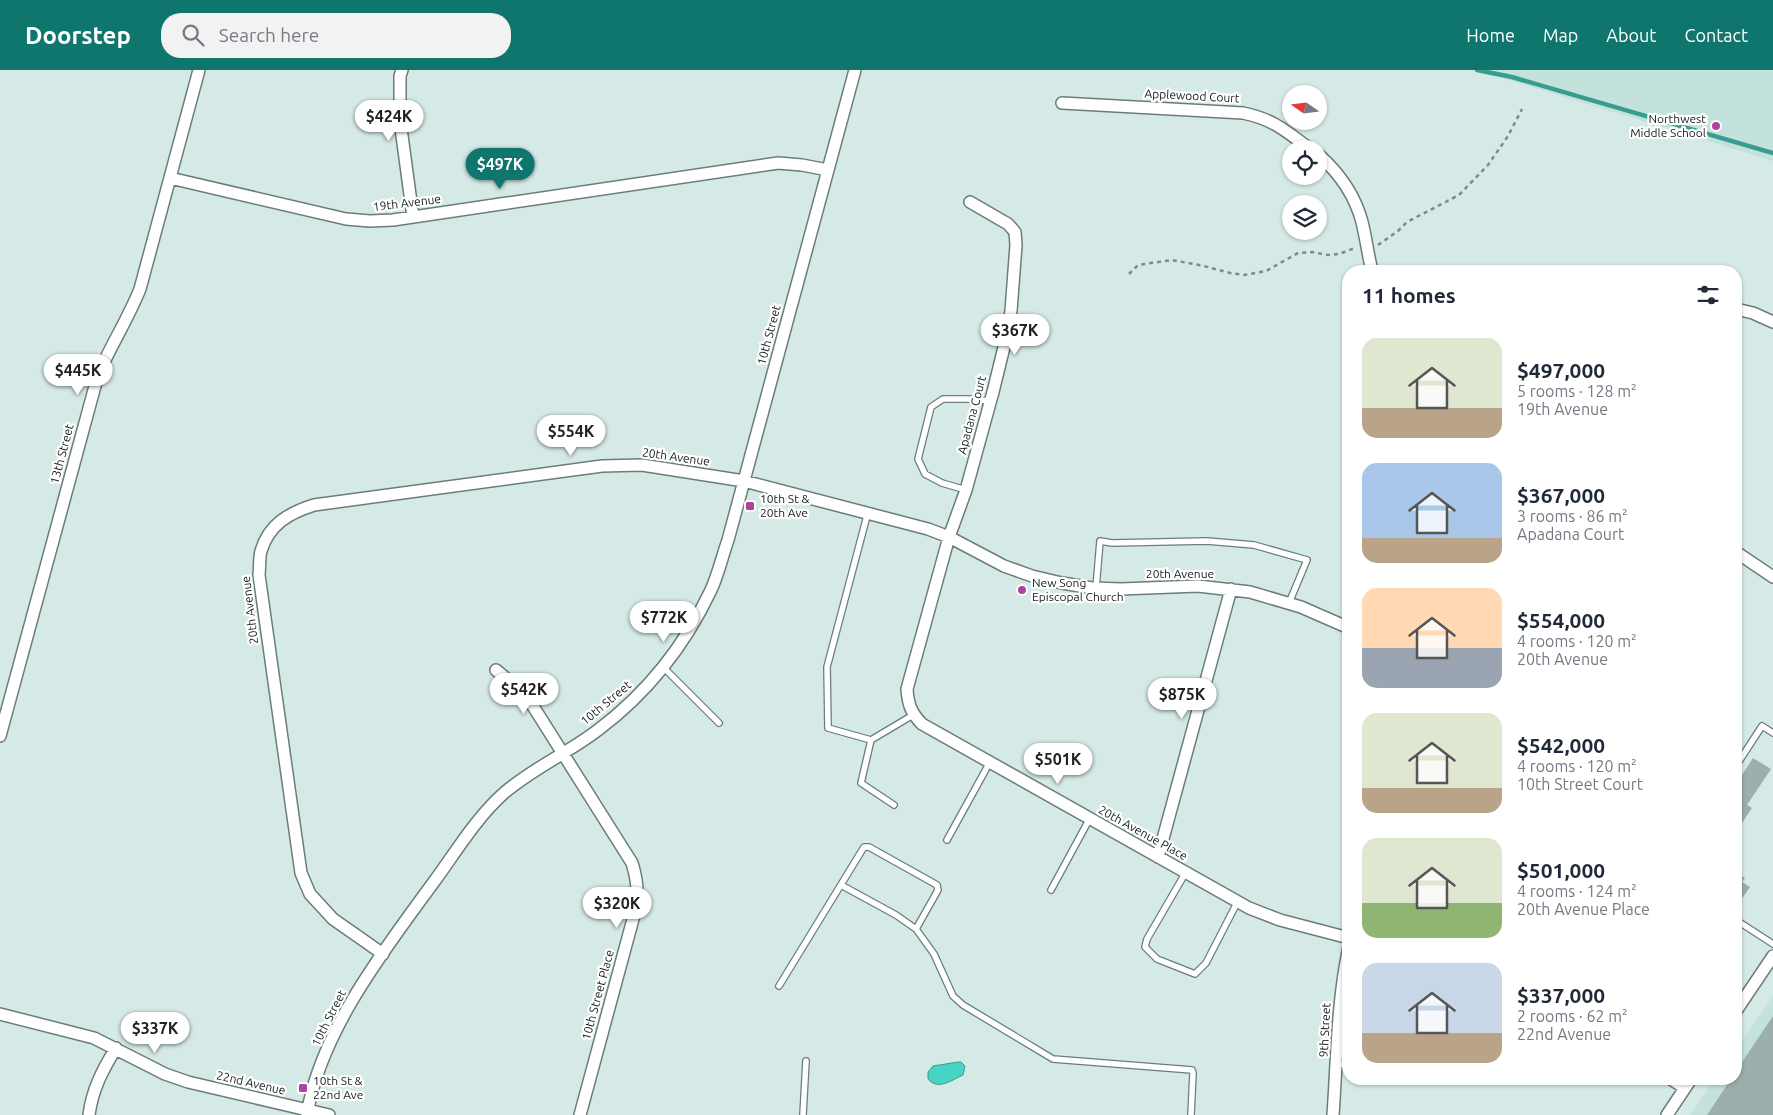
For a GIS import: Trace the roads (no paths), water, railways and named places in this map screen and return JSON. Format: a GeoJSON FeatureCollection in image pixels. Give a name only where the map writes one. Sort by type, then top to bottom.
{"type":"FeatureCollection","features":[{"type":"Feature","properties":{"kind":"street","name":"13th Street"},"geometry":{"type":"LineString","coordinates":[[0,736],[98,375],[108,351],[129,314],[140,289],[199,70]]}},
{"type":"Feature","properties":{"kind":"street"},"geometry":{"type":"LineString","coordinates":[[402,70],[400,76],[400,120],[413,217]]}},
{"type":"Feature","properties":{"kind":"street","name":"10th Street"},"geometry":{"type":"LineString","coordinates":[[307,1113],[317,1078],[338,1026],[356,994],[432,884],[491,806],[506,792],[562,752],[598,731],[636,698],[664,667],[688,631],[712,589],[728,540],[855,70]]}},
{"type":"Feature","properties":{"kind":"street","name":"Applewood Court"},"geometry":{"type":"LineString","coordinates":[[1062,103],[1243,113],[1260,116],[1275,123],[1298,140]]}},
{"type":"Feature","properties":{"kind":"street","name":"19th Avenue"},"geometry":{"type":"LineString","coordinates":[[170,178],[346,218],[370,221],[413,217],[778,163],[828,170]]}},
{"type":"Feature","properties":{"kind":"street"},"geometry":{"type":"LineString","coordinates":[[1327,164],[1343,181],[1354,200],[1362,221],[1370,265]]}},
{"type":"Feature","properties":{"kind":"street","name":"Apadana Court"},"geometry":{"type":"LineString","coordinates":[[949,537],[966,490],[1005,343],[1016,245],[1015,232],[1008,224],[970,202]]}},
{"type":"Feature","properties":{"kind":"street"},"geometry":{"type":"LineString","coordinates":[[1742,310],[1773,322]]}},
{"type":"Feature","properties":{"kind":"street","name":"20th Avenue"},"geometry":{"type":"LineString","coordinates":[[383,954],[333,919],[310,894],[301,873],[259,575],[261,552],[272,529],[295,511],[314,505],[602,466],[642,465],[744,481],[868,512],[928,529],[949,537],[1004,566],[1062,584],[1122,589],[1198,586],[1231,589],[1250,592],[1289,603],[1342,625]]}},
{"type":"Feature","properties":{"kind":"street"},"geometry":{"type":"LineString","coordinates":[[913,715],[908,701],[907,689],[949,537]]}},
{"type":"Feature","properties":{"kind":"street"},"geometry":{"type":"LineString","coordinates":[[1742,556],[1773,577]]}},
{"type":"Feature","properties":{"kind":"street"},"geometry":{"type":"LineString","coordinates":[[1158,857],[1231,589]]}},
{"type":"Feature","properties":{"kind":"street","name":"10th Street Place"},"geometry":{"type":"LineString","coordinates":[[496,670],[526,695],[632,863],[637,878],[638,895],[636,908],[580,1115]]}},
{"type":"Feature","properties":{"kind":"street","name":"20th Avenue Place"},"geometry":{"type":"LineString","coordinates":[[913,715],[922,724],[1249,908],[1280,920],[1342,936]]}},
{"type":"Feature","properties":{"kind":"street"},"geometry":{"type":"LineString","coordinates":[[1742,1002],[1773,956]]}},
{"type":"Feature","properties":{"kind":"street","name":"9th Street"},"geometry":{"type":"LineString","coordinates":[[1333,1115],[1342,982]]}},
{"type":"Feature","properties":{"kind":"street","name":"22nd Avenue"},"geometry":{"type":"LineString","coordinates":[[0,1014],[87,1036],[116,1048],[165,1074],[188,1082],[307,1113],[329,1115]]}},
{"type":"Feature","properties":{"kind":"street"},"geometry":{"type":"LineString","coordinates":[[88,1115],[103,1070],[116,1048]]}},
{"type":"Feature","properties":{"kind":"street"},"geometry":{"type":"LineString","coordinates":[[1667,1115],[1687,1085]]}},
{"type":"Feature","properties":{"kind":"lane"},"geometry":{"type":"LineString","coordinates":[[966,490],[942,483],[925,474],[918,459],[932,407],[943,399],[991,401]]}},
{"type":"Feature","properties":{"kind":"lane"},"geometry":{"type":"LineString","coordinates":[[868,512],[827,667],[828,728],[871,740]]}},
{"type":"Feature","properties":{"kind":"lane"},"geometry":{"type":"LineString","coordinates":[[1096,588],[1100,541],[1112,543],[1207,541],[1254,545],[1306,560],[1289,603]]}},
{"type":"Feature","properties":{"kind":"lane"},"geometry":{"type":"LineString","coordinates":[[664,667],[719,723]]}},
{"type":"Feature","properties":{"kind":"lane"},"geometry":{"type":"LineString","coordinates":[[894,805],[861,783],[871,740],[913,715]]}},
{"type":"Feature","properties":{"kind":"lane"},"geometry":{"type":"LineString","coordinates":[[1742,757],[1762,726],[1773,733]]}},
{"type":"Feature","properties":{"kind":"lane"},"geometry":{"type":"LineString","coordinates":[[948,840],[990,762]]}},
{"type":"Feature","properties":{"kind":"lane"},"geometry":{"type":"LineString","coordinates":[[1051,890],[1090,818]]}},
{"type":"Feature","properties":{"kind":"lane"},"geometry":{"type":"LineString","coordinates":[[779,986],[866,846],[937,885],[938,890],[916,929]]}},
{"type":"Feature","properties":{"kind":"lane"},"geometry":{"type":"LineString","coordinates":[[1186,872],[1147,938],[1145,947],[1157,959],[1195,974],[1206,963],[1238,901]]}},
{"type":"Feature","properties":{"kind":"lane"},"geometry":{"type":"LineString","coordinates":[[841,885],[896,915],[916,929],[934,954],[953,996],[963,1005],[1054,1059],[1192,1070],[1191,1115]]}},
{"type":"Feature","properties":{"kind":"lane"},"geometry":{"type":"LineString","coordinates":[[1742,924],[1773,944]]}},
{"type":"Feature","properties":{"kind":"lane"},"geometry":{"type":"LineString","coordinates":[[803,1115],[806,1060]]}},
{"type":"Feature","properties":{"kind":"lane"},"geometry":{"type":"LineString","coordinates":[[1336,1064],[1342,1064]]}},
{"type":"Feature","properties":{"kind":"waterway"},"geometry":{"type":"LineString","coordinates":[[1477,70],[1512,77],[1773,153]]}},
{"type":"Feature","properties":{"kind":"place","name":"Northwest Middle School"},"geometry":{"type":"Point","coordinates":[1716,126]}},
{"type":"Feature","properties":{"kind":"place","name":"10th St & 20th Ave"},"geometry":{"type":"Point","coordinates":[750,506]}},
{"type":"Feature","properties":{"kind":"place","name":"New Song Episcopal Church"},"geometry":{"type":"Point","coordinates":[1022,590]}},
{"type":"Feature","properties":{"kind":"place","name":"10th St & 22nd Ave"},"geometry":{"type":"Point","coordinates":[303,1088]}}]}
